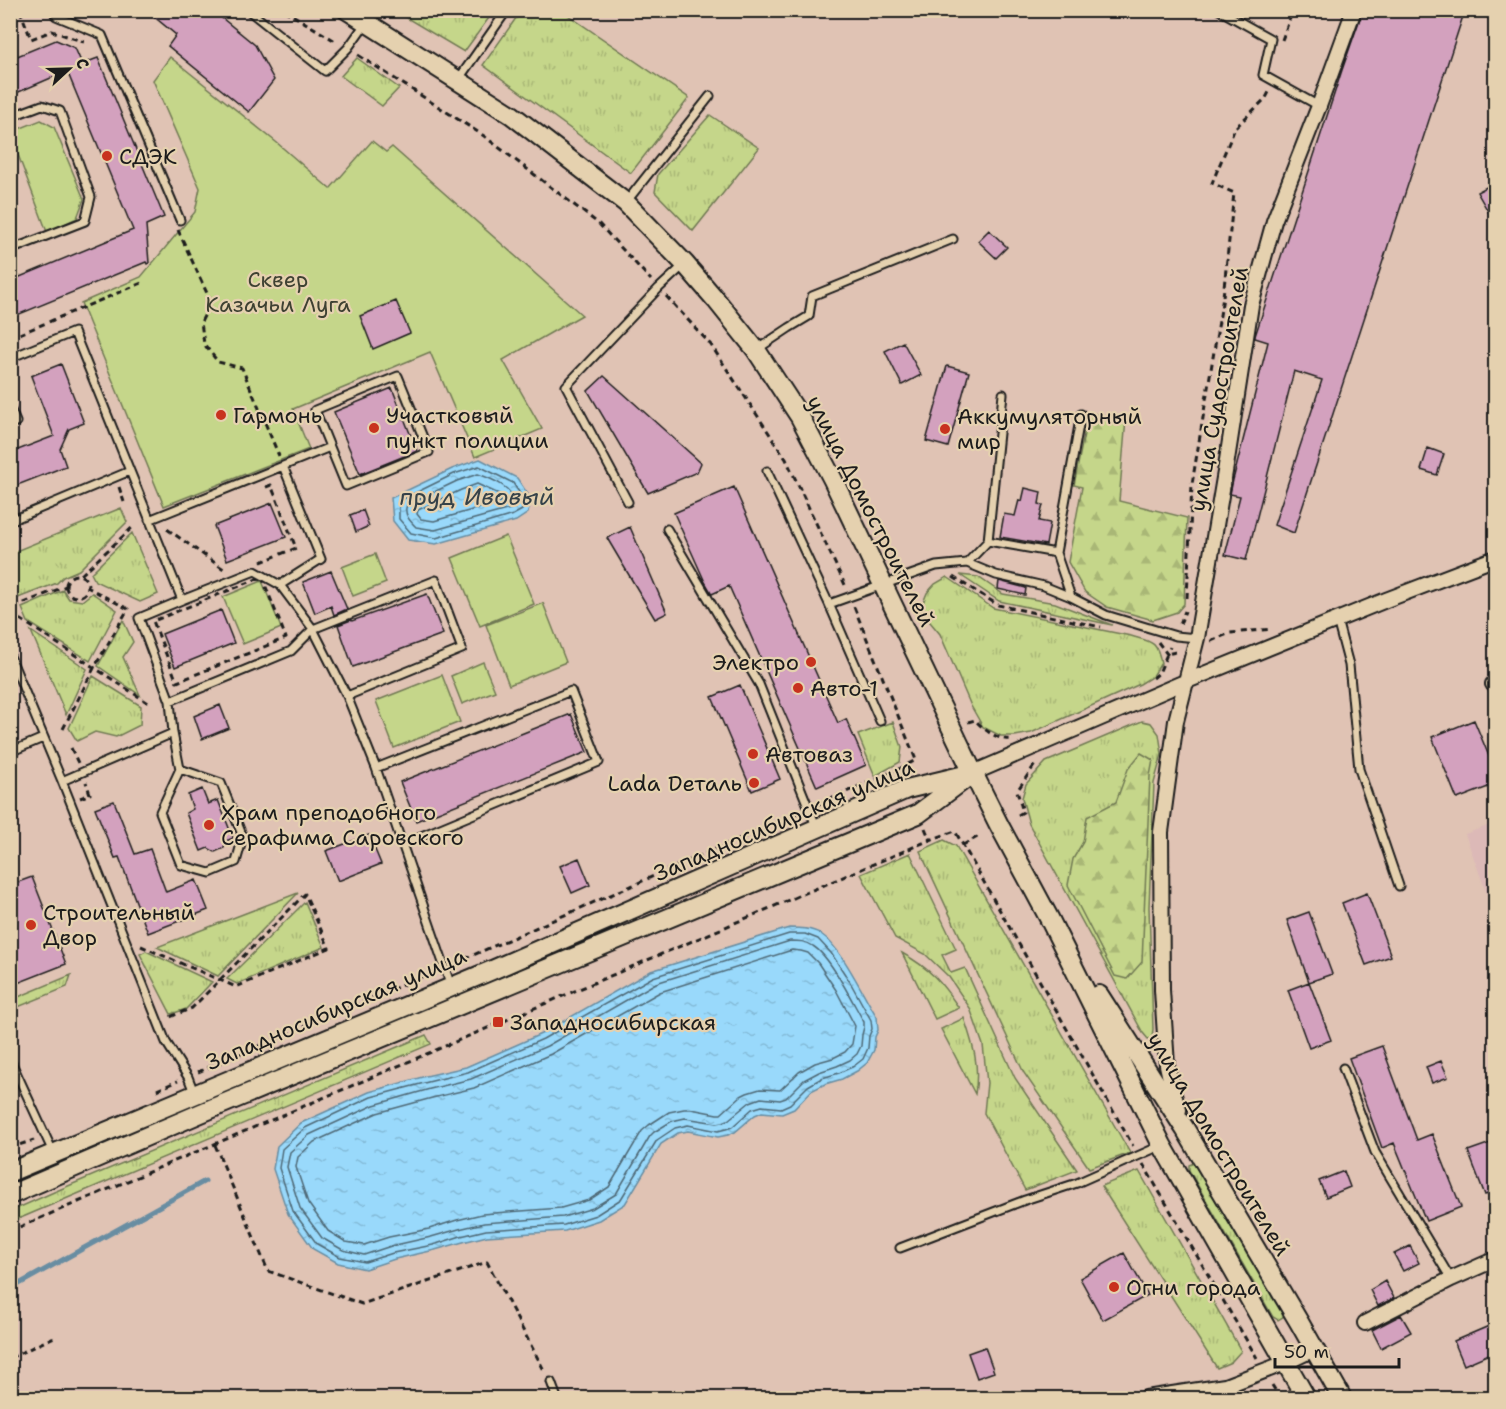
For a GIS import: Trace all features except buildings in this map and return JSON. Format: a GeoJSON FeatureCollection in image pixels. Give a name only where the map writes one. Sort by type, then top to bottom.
{"type":"FeatureCollection","features":[{"type":"Feature","properties":{"kind":"main road","name":"улица Домостроителей"},"geometry":{"type":"LineString","coordinates":[[349,11],[512,115],[626,203],[685,264],[756,350],[800,417],[833,480],[973,773],[1049,918],[1162,1145],[1306,1398]]}},
{"type":"Feature","properties":{"kind":"main road","name":"Западносибирская улица"},"geometry":{"type":"LineString","coordinates":[[10,1172],[652,901],[907,789],[973,773]]}},
{"type":"Feature","properties":{"kind":"main road","name":"Западносибирская улица"},"geometry":{"type":"LineString","coordinates":[[10,1195],[918,814],[973,773]]}},
{"type":"Feature","properties":{"kind":"main road","name":"улица Домостроителей"},"geometry":{"type":"LineString","coordinates":[[1049,918],[1185,1129],[1342,1398]]}},
{"type":"Feature","properties":{"kind":"street","name":"улица Судостроителей"},"geometry":{"type":"LineString","coordinates":[[1185,1129],[1167,1065],[1161,990],[1161,832],[1176,721],[1197,638],[1251,305],[1274,221],[1354,10]]}},
{"type":"Feature","properties":{"kind":"street"},"geometry":{"type":"LineString","coordinates":[[973,773],[1187,681],[1496,558]]}},
{"type":"Feature","properties":{"kind":"street"},"geometry":{"type":"LineString","coordinates":[[1365,1323],[1450,1279],[1496,1259]]}},
{"type":"Feature","properties":{"kind":"street"},"geometry":{"type":"LineString","coordinates":[[1146,1398],[1225,1386],[1314,1349]]}},
{"type":"Feature","properties":{"kind":"lane"},"geometry":{"type":"LineString","coordinates":[[53,10],[56,16],[102,35],[178,223]]}},
{"type":"Feature","properties":{"kind":"lane"},"geometry":{"type":"LineString","coordinates":[[249,10],[325,71],[348,48],[366,22]]}},
{"type":"Feature","properties":{"kind":"lane"},"geometry":{"type":"LineString","coordinates":[[458,80],[507,10]]}},
{"type":"Feature","properties":{"kind":"lane"},"geometry":{"type":"LineString","coordinates":[[1220,10],[1271,39],[1263,75],[1319,106]]}},
{"type":"Feature","properties":{"kind":"lane"},"geometry":{"type":"LineString","coordinates":[[626,203],[710,96]]}},
{"type":"Feature","properties":{"kind":"lane"},"geometry":{"type":"LineString","coordinates":[[10,117],[42,105],[60,111],[91,197],[85,221],[10,250]]}},
{"type":"Feature","properties":{"kind":"lane"},"geometry":{"type":"LineString","coordinates":[[756,350],[809,316],[812,296],[953,239]]}},
{"type":"Feature","properties":{"kind":"lane"},"geometry":{"type":"LineString","coordinates":[[628,501],[566,386],[658,288],[685,264]]}},
{"type":"Feature","properties":{"kind":"lane"},"geometry":{"type":"LineString","coordinates":[[10,358],[74,332],[182,600]]}},
{"type":"Feature","properties":{"kind":"lane"},"geometry":{"type":"LineString","coordinates":[[398,376],[429,452],[346,486],[330,447],[315,410],[398,376]]}},
{"type":"Feature","properties":{"kind":"lane"},"geometry":{"type":"LineString","coordinates":[[967,563],[988,541],[1003,393]]}},
{"type":"Feature","properties":{"kind":"lane"},"geometry":{"type":"LineString","coordinates":[[10,408],[16,422],[10,424]]}},
{"type":"Feature","properties":{"kind":"lane"},"geometry":{"type":"LineString","coordinates":[[1071,597],[1056,553],[1081,414]]}},
{"type":"Feature","properties":{"kind":"lane"},"geometry":{"type":"LineString","coordinates":[[149,520],[330,447]]}},
{"type":"Feature","properties":{"kind":"lane"},"geometry":{"type":"LineString","coordinates":[[280,585],[321,560],[283,466]]}},
{"type":"Feature","properties":{"kind":"lane"},"geometry":{"type":"LineString","coordinates":[[10,520],[130,471]]}},
{"type":"Feature","properties":{"kind":"lane"},"geometry":{"type":"LineString","coordinates":[[766,471],[829,604],[880,721]]}},
{"type":"Feature","properties":{"kind":"lane"},"geometry":{"type":"LineString","coordinates":[[668,529],[759,684],[817,829]]}},
{"type":"Feature","properties":{"kind":"lane"},"geometry":{"type":"LineString","coordinates":[[988,541],[1056,553]]}},
{"type":"Feature","properties":{"kind":"lane"},"geometry":{"type":"LineString","coordinates":[[829,604],[936,566],[967,563],[996,575],[1044,586],[1106,615],[1176,636],[1197,638]]}},
{"type":"Feature","properties":{"kind":"lane"},"geometry":{"type":"LineString","coordinates":[[180,769],[221,783],[243,837],[236,862],[210,873],[181,865],[160,812],[180,769],[170,701],[139,618],[255,571],[280,585],[314,629],[347,696],[376,768],[451,986]]}},
{"type":"Feature","properties":{"kind":"lane"},"geometry":{"type":"LineString","coordinates":[[170,701],[291,651],[314,629],[436,580],[462,649],[347,696]]}},
{"type":"Feature","properties":{"kind":"lane"},"geometry":{"type":"LineString","coordinates":[[1337,620],[1349,664],[1359,769],[1399,886]]}},
{"type":"Feature","properties":{"kind":"lane"},"geometry":{"type":"LineString","coordinates":[[10,656],[166,1042],[188,1077],[195,1095]]}},
{"type":"Feature","properties":{"kind":"lane"},"geometry":{"type":"LineString","coordinates":[[376,768],[571,691],[599,762],[402,844]]}},
{"type":"Feature","properties":{"kind":"lane"},"geometry":{"type":"LineString","coordinates":[[62,781],[173,733]]}},
{"type":"Feature","properties":{"kind":"lane"},"geometry":{"type":"LineString","coordinates":[[10,752],[43,738]]}},
{"type":"Feature","properties":{"kind":"lane"},"geometry":{"type":"LineString","coordinates":[[10,1059],[54,1154]]}},
{"type":"Feature","properties":{"kind":"lane"},"geometry":{"type":"LineString","coordinates":[[1343,1068],[1375,1152],[1450,1279]]}},
{"type":"Feature","properties":{"kind":"lane"},"geometry":{"type":"LineString","coordinates":[[900,1248],[1025,1200],[1077,1183],[1162,1145]]}},
{"type":"Feature","properties":{"kind":"lane"},"geometry":{"type":"LineString","coordinates":[[551,1382],[557,1398]]}},
{"type":"Feature","properties":{"kind":"path"},"geometry":{"type":"LineString","coordinates":[[20,10],[32,39],[52,32],[90,44]]}},
{"type":"Feature","properties":{"kind":"path"},"geometry":{"type":"LineString","coordinates":[[284,10],[348,48],[484,136],[599,224],[711,345],[786,459],[850,596],[916,760],[898,769],[901,775]]}},
{"type":"Feature","properties":{"kind":"path"},"geometry":{"type":"LineString","coordinates":[[1282,41],[1293,10]]}},
{"type":"Feature","properties":{"kind":"path"},"geometry":{"type":"LineString","coordinates":[[1156,639],[1167,654],[1186,608],[1192,484],[1223,297],[1234,193],[1212,183],[1235,128],[1266,98],[1275,82]]}},
{"type":"Feature","properties":{"kind":"path"},"geometry":{"type":"LineString","coordinates":[[178,223],[211,302],[201,322],[204,344],[218,362],[242,368],[283,466]]}},
{"type":"Feature","properties":{"kind":"path"},"geometry":{"type":"LineString","coordinates":[[10,338],[144,282]]}},
{"type":"Feature","properties":{"kind":"path"},"geometry":{"type":"LineString","coordinates":[[253,566],[296,548],[271,485],[261,489]]}},
{"type":"Feature","properties":{"kind":"path"},"geometry":{"type":"LineString","coordinates":[[175,523],[164,527],[231,575]]}},
{"type":"Feature","properties":{"kind":"path"},"geometry":{"type":"LineString","coordinates":[[81,575],[134,526]]}},
{"type":"Feature","properties":{"kind":"path"},"geometry":{"type":"LineString","coordinates":[[936,566],[998,605],[1111,629]]}},
{"type":"Feature","properties":{"kind":"path"},"geometry":{"type":"LineString","coordinates":[[15,607],[66,586],[74,575],[81,575],[87,580],[89,588],[85,595],[78,597],[71,595],[66,586]]}},
{"type":"Feature","properties":{"kind":"path"},"geometry":{"type":"LineString","coordinates":[[262,578],[286,638],[177,682],[153,621],[262,578]]}},
{"type":"Feature","properties":{"kind":"path"},"geometry":{"type":"LineString","coordinates":[[63,729],[128,609],[89,588]]}},
{"type":"Feature","properties":{"kind":"path"},"geometry":{"type":"LineString","coordinates":[[20,619],[150,704]]}},
{"type":"Feature","properties":{"kind":"path"},"geometry":{"type":"LineString","coordinates":[[968,722],[975,720],[983,729],[1004,740],[1015,738]]}},
{"type":"Feature","properties":{"kind":"path"},"geometry":{"type":"LineString","coordinates":[[1018,815],[1023,812],[1017,791],[1037,762]]}},
{"type":"Feature","properties":{"kind":"path"},"geometry":{"type":"LineString","coordinates":[[10,1231],[955,831],[1138,1155],[1280,1398]]}},
{"type":"Feature","properties":{"kind":"path"},"geometry":{"type":"LineString","coordinates":[[963,846],[979,836]]}},
{"type":"Feature","properties":{"kind":"path"},"geometry":{"type":"LineString","coordinates":[[141,946],[219,980],[236,987],[329,948],[305,894],[219,980],[192,1008],[170,1017]]}},
{"type":"Feature","properties":{"kind":"path"},"geometry":{"type":"LineString","coordinates":[[214,1145],[268,1271],[362,1304],[487,1262],[551,1382]]}},
{"type":"Feature","properties":{"kind":"path"},"geometry":{"type":"LineString","coordinates":[[10,1358],[54,1337]]}},
{"type":"Feature","properties":{"kind":"shaded area"},"geometry":{"type":"Polygon","coordinates":[[[1495,823],[1495,916],[1465,834],[1495,823]]]}},
{"type":"Feature","properties":{"kind":"green space"},"geometry":{"type":"Polygon","coordinates":[[[395,11],[494,11],[464,52],[395,11]]]}},
{"type":"Feature","properties":{"kind":"green space"},"geometry":{"type":"Polygon","coordinates":[[[521,11],[562,11],[689,98],[631,173],[483,65],[521,11]]]}},
{"type":"Feature","properties":{"kind":"green space","name":"Сквер Казачьи Луга"},"geometry":{"type":"Polygon","coordinates":[[[170,57],[276,142],[330,189],[372,141],[386,152],[392,147],[582,315],[503,360],[542,429],[475,457],[430,352],[293,409],[309,449],[164,506],[81,303],[141,277],[195,212],[200,188],[153,80],[170,57]]]}},
{"type":"Feature","properties":{"kind":"green space"},"geometry":{"type":"Polygon","coordinates":[[[357,58],[399,88],[382,106],[341,76],[357,58]]]}},
{"type":"Feature","properties":{"kind":"green space"},"geometry":{"type":"Polygon","coordinates":[[[710,115],[759,148],[693,231],[655,192],[658,174],[710,115]]]}},
{"type":"Feature","properties":{"kind":"green space"},"geometry":{"type":"Polygon","coordinates":[[[41,120],[54,127],[84,199],[77,218],[47,232],[11,136],[11,132],[41,120]]]}},
{"type":"Feature","properties":{"kind":"green space"},"geometry":{"type":"Polygon","coordinates":[[[1088,413],[1126,419],[1119,501],[1187,518],[1184,604],[1177,612],[1153,620],[1107,607],[1085,592],[1068,562],[1082,487],[1074,485],[1088,413]]]}},
{"type":"Feature","properties":{"kind":"green space"},"geometry":{"type":"Polygon","coordinates":[[[121,508],[127,522],[79,570],[63,577],[57,583],[18,598],[11,580],[11,553],[121,508]]]}},
{"type":"Feature","properties":{"kind":"green space"},"geometry":{"type":"Polygon","coordinates":[[[132,533],[158,594],[140,602],[95,581],[91,573],[132,533]]]}},
{"type":"Feature","properties":{"kind":"green space"},"geometry":{"type":"Polygon","coordinates":[[[506,536],[534,604],[480,626],[452,558],[506,536]]]}},
{"type":"Feature","properties":{"kind":"green space"},"geometry":{"type":"Polygon","coordinates":[[[375,554],[386,583],[353,596],[342,567],[375,554]]]}},
{"type":"Feature","properties":{"kind":"green space"},"geometry":{"type":"Polygon","coordinates":[[[960,575],[978,577],[1003,594],[1055,603],[1112,625],[999,601],[960,575]]]}},
{"type":"Feature","properties":{"kind":"green space"},"geometry":{"type":"Polygon","coordinates":[[[947,577],[993,608],[1148,641],[1155,646],[1161,663],[1153,676],[1140,684],[1031,733],[1001,736],[983,727],[971,706],[940,634],[925,616],[922,605],[927,593],[935,584],[947,577]]]}},
{"type":"Feature","properties":{"kind":"green space"},"geometry":{"type":"Polygon","coordinates":[[[262,581],[281,628],[243,644],[223,597],[262,581]]]}},
{"type":"Feature","properties":{"kind":"green space"},"geometry":{"type":"Polygon","coordinates":[[[63,590],[69,599],[82,601],[92,593],[117,610],[90,661],[28,622],[22,608],[63,590]]]}},
{"type":"Feature","properties":{"kind":"green space"},"geometry":{"type":"Polygon","coordinates":[[[543,603],[566,662],[509,685],[486,625],[543,603]]]}},
{"type":"Feature","properties":{"kind":"green space"},"geometry":{"type":"Polygon","coordinates":[[[123,620],[133,642],[123,657],[140,695],[98,666],[123,620]]]}},
{"type":"Feature","properties":{"kind":"green space"},"geometry":{"type":"Polygon","coordinates":[[[31,631],[87,669],[66,715],[31,631]]]}},
{"type":"Feature","properties":{"kind":"green space"},"geometry":{"type":"Polygon","coordinates":[[[483,662],[495,691],[462,704],[451,676],[483,662]]]}},
{"type":"Feature","properties":{"kind":"green space"},"geometry":{"type":"Polygon","coordinates":[[[442,675],[460,722],[394,748],[376,701],[442,675]]]}},
{"type":"Feature","properties":{"kind":"green space"},"geometry":{"type":"Polygon","coordinates":[[[93,676],[141,706],[140,725],[116,737],[95,732],[77,741],[69,728],[93,676]]]}},
{"type":"Feature","properties":{"kind":"green space"},"geometry":{"type":"Polygon","coordinates":[[[1142,721],[1151,723],[1159,734],[1162,754],[1154,783],[1149,907],[1153,1029],[1152,1038],[1148,1039],[1029,824],[1022,798],[1026,784],[1046,762],[1142,721]]]}},
{"type":"Feature","properties":{"kind":"green space"},"geometry":{"type":"Polygon","coordinates":[[[893,722],[902,747],[900,762],[875,776],[858,735],[893,722]]]}},
{"type":"Feature","properties":{"kind":"green space"},"geometry":{"type":"Polygon","coordinates":[[[1141,753],[1153,760],[1150,776],[1142,962],[1127,979],[1115,976],[1068,885],[1073,859],[1083,842],[1087,817],[1116,802],[1128,769],[1141,753]]]}},
{"type":"Feature","properties":{"kind":"green space"},"geometry":{"type":"Polygon","coordinates":[[[944,840],[956,846],[1130,1153],[1089,1168],[1024,1073],[920,851],[944,840]]]}},
{"type":"Feature","properties":{"kind":"green space"},"geometry":{"type":"Polygon","coordinates":[[[910,853],[956,949],[942,955],[951,973],[965,968],[1015,1078],[1077,1170],[1025,1190],[984,1113],[987,1083],[983,1045],[970,1008],[949,977],[925,954],[895,938],[861,874],[910,853]]]}},
{"type":"Feature","properties":{"kind":"green space"},"geometry":{"type":"Polygon","coordinates":[[[298,893],[218,976],[157,947],[298,893]]]}},
{"type":"Feature","properties":{"kind":"green space"},"geometry":{"type":"Polygon","coordinates":[[[305,902],[324,947],[237,984],[227,979],[305,902]]]}},
{"type":"Feature","properties":{"kind":"green space"},"geometry":{"type":"Polygon","coordinates":[[[146,951],[212,982],[186,1009],[171,1014],[140,954],[146,951]]]}},
{"type":"Feature","properties":{"kind":"green space"},"geometry":{"type":"Polygon","coordinates":[[[902,953],[935,977],[959,1008],[935,1019],[902,953]]]}},
{"type":"Feature","properties":{"kind":"green space"},"geometry":{"type":"Polygon","coordinates":[[[71,975],[67,987],[13,1009],[11,1000],[71,975]]]}},
{"type":"Feature","properties":{"kind":"green space"},"geometry":{"type":"Polygon","coordinates":[[[964,1018],[976,1064],[975,1094],[941,1029],[964,1018]]]}},
{"type":"Feature","properties":{"kind":"green space"},"geometry":{"type":"Polygon","coordinates":[[[426,1035],[431,1044],[11,1222],[11,1211],[426,1035]]]}},
{"type":"Feature","properties":{"kind":"green space"},"geometry":{"type":"Polygon","coordinates":[[[1194,1163],[1199,1165],[1282,1312],[1283,1317],[1278,1320],[1273,1317],[1189,1170],[1189,1165],[1194,1163]]]}},
{"type":"Feature","properties":{"kind":"green space"},"geometry":{"type":"Polygon","coordinates":[[[1139,1171],[1241,1351],[1231,1362],[1217,1368],[1101,1186],[1139,1171]]]}},
{"type":"Feature","properties":{"kind":"water","name":"пруд Ивовый"},"geometry":{"type":"Polygon","coordinates":[[[480,459],[517,478],[531,499],[528,513],[516,521],[436,544],[408,540],[393,521],[391,498],[452,469],[480,459]]]}},
{"type":"Feature","properties":{"kind":"water"},"geometry":{"type":"Polygon","coordinates":[[[789,928],[801,928],[821,934],[837,950],[877,1017],[878,1030],[874,1050],[867,1063],[842,1079],[811,1091],[794,1109],[782,1114],[762,1112],[728,1135],[718,1137],[688,1131],[678,1133],[661,1144],[625,1204],[599,1220],[565,1231],[487,1236],[395,1259],[365,1269],[338,1263],[313,1249],[288,1214],[273,1169],[277,1146],[301,1123],[369,1092],[466,1067],[541,1034],[651,971],[789,928]]]}},
{"type":"Feature","properties":{"kind":"waterway"},"geometry":{"type":"LineString","coordinates":[[10,1289],[205,1181]]}},
{"type":"Feature","properties":{"kind":"place","name":"СДЭК"},"geometry":{"type":"Point","coordinates":[107,156]}},
{"type":"Feature","properties":{"kind":"place","name":"Гармонь"},"geometry":{"type":"Point","coordinates":[221,415]}},
{"type":"Feature","properties":{"kind":"place","name":"Участковый пункт полиции"},"geometry":{"type":"Point","coordinates":[374,428]}},
{"type":"Feature","properties":{"kind":"place","name":"Аккумуляторный мир"},"geometry":{"type":"Point","coordinates":[945,429]}},
{"type":"Feature","properties":{"kind":"place","name":"Электро"},"geometry":{"type":"Point","coordinates":[811,662]}},
{"type":"Feature","properties":{"kind":"place","name":"Авто-1"},"geometry":{"type":"Point","coordinates":[798,688]}},
{"type":"Feature","properties":{"kind":"place","name":"Автоваз"},"geometry":{"type":"Point","coordinates":[753,754]}},
{"type":"Feature","properties":{"kind":"place","name":"Lada Dеталь"},"geometry":{"type":"Point","coordinates":[754,783]}},
{"type":"Feature","properties":{"kind":"place","name":"Храм преподобного Серафима Саровского"},"geometry":{"type":"Point","coordinates":[209,825]}},
{"type":"Feature","properties":{"kind":"place","name":"Строительный Двор"},"geometry":{"type":"Point","coordinates":[31,925]}},
{"type":"Feature","properties":{"kind":"place","name":"Западносибирская"},"geometry":{"type":"Point","coordinates":[498,1022]}},
{"type":"Feature","properties":{"kind":"place","name":"Огни города"},"geometry":{"type":"Point","coordinates":[1114,1287]}}]}
